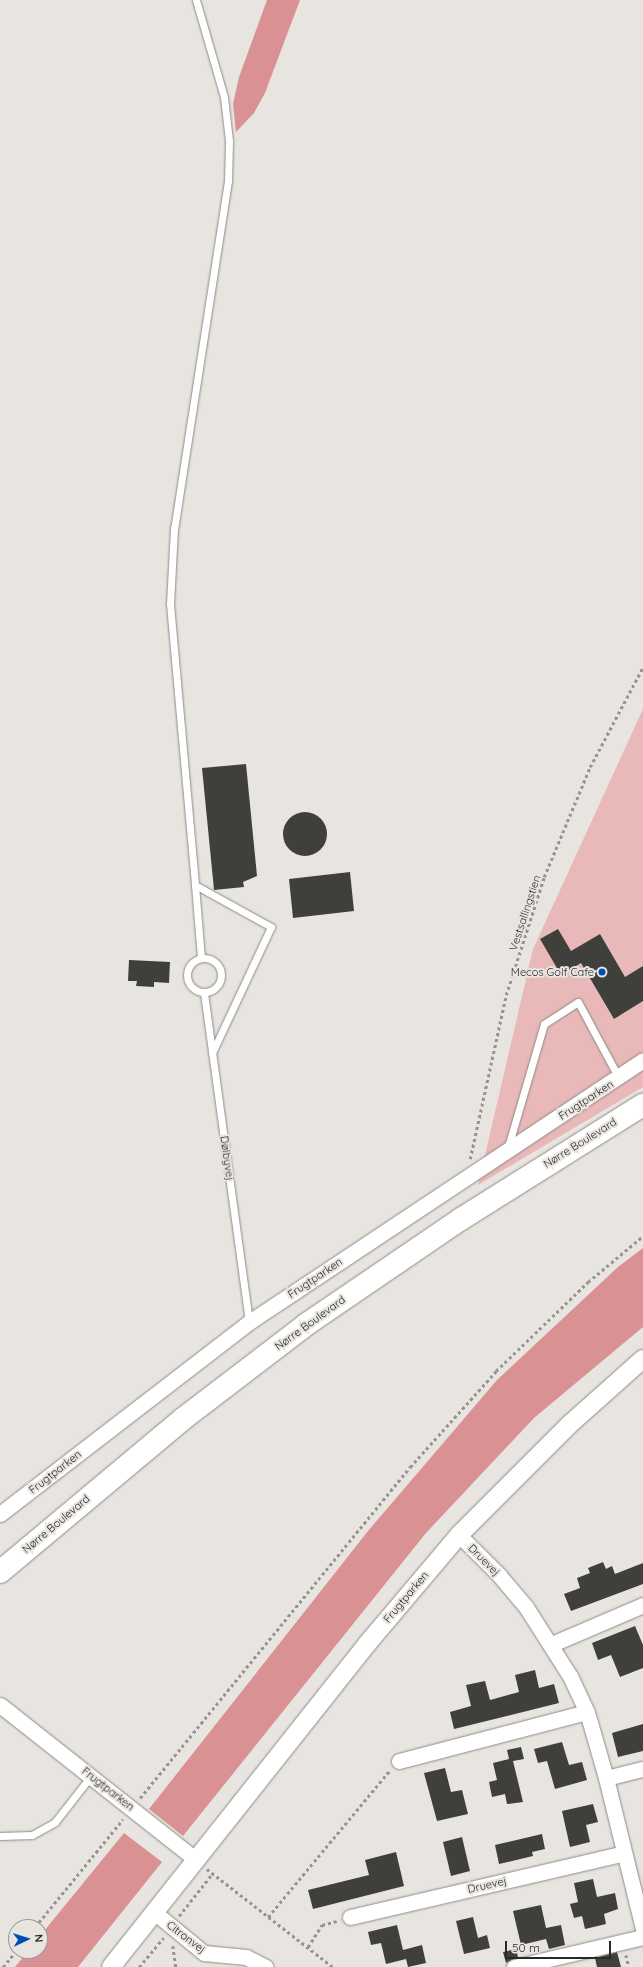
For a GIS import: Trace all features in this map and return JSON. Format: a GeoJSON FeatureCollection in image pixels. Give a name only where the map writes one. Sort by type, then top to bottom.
{"type":"FeatureCollection","features":[{"type":"Feature","properties":{"kind":"highway","name":"Nørre Boulevard"},"geometry":{"type":"LineString","coordinates":[[0,1572],[178,1423],[307,1324],[461,1219],[643,1105]]}},
{"type":"Feature","properties":{"kind":"street","name":"Frugtparken"},"geometry":{"type":"LineString","coordinates":[[0,1514],[249,1322],[619,1078],[643,1060]]}},
{"type":"Feature","properties":{"kind":"street","name":"Frugtparken"},"geometry":{"type":"LineString","coordinates":[[111,1967],[367,1644],[459,1535],[570,1424],[643,1359]]}},
{"type":"Feature","properties":{"kind":"street","name":"Druevej"},"geometry":{"type":"LineString","coordinates":[[459,1535],[500,1575],[552,1644],[587,1712],[606,1778],[642,1922]]}},
{"type":"Feature","properties":{"kind":"street"},"geometry":{"type":"LineString","coordinates":[[552,1644],[643,1605]]}},
{"type":"Feature","properties":{"kind":"street","name":"Frugtparken"},"geometry":{"type":"LineString","coordinates":[[0,1705],[91,1776],[130,1811],[196,1860]]}},
{"type":"Feature","properties":{"kind":"street"},"geometry":{"type":"LineString","coordinates":[[399,1761],[587,1712]]}},
{"type":"Feature","properties":{"kind":"street"},"geometry":{"type":"LineString","coordinates":[[606,1778],[643,1769]]}},
{"type":"Feature","properties":{"kind":"street","name":"Druevej"},"geometry":{"type":"LineString","coordinates":[[350,1917],[624,1853]]}},
{"type":"Feature","properties":{"kind":"street","name":"Citronvej"},"geometry":{"type":"LineString","coordinates":[[154,1912],[204,1953],[246,1957],[266,1967]]}},
{"type":"Feature","properties":{"kind":"street"},"geometry":{"type":"LineString","coordinates":[[514,1967],[643,1937]]}},
{"type":"Feature","properties":{"kind":"lane"},"geometry":{"type":"LineString","coordinates":[[196,0],[224,97],[229,141],[228,180],[174,528],[170,604],[201,958]]}},
{"type":"Feature","properties":{"kind":"lane"},"geometry":{"type":"LineString","coordinates":[[195,885],[271,927],[212,1053]]}},
{"type":"Feature","properties":{"kind":"lane"},"geometry":{"type":"LineString","coordinates":[[201,958],[215,962],[222,974],[220,984],[214,991],[204,993],[190,985],[187,977],[193,962],[201,958]]}},
{"type":"Feature","properties":{"kind":"lane","name":"Dølbyvej"},"geometry":{"type":"LineString","coordinates":[[204,993],[249,1322]]}},
{"type":"Feature","properties":{"kind":"lane"},"geometry":{"type":"LineString","coordinates":[[507,1151],[544,1024],[578,1002],[619,1078]]}},
{"type":"Feature","properties":{"kind":"lane"},"geometry":{"type":"LineString","coordinates":[[0,1836],[32,1835],[55,1822],[91,1776]]}},
{"type":"Feature","properties":{"kind":"path","name":"Vestsallingstien"},"geometry":{"type":"LineString","coordinates":[[465,1179],[506,995],[544,877],[590,767],[643,666]]}},
{"type":"Feature","properties":{"kind":"path"},"geometry":{"type":"LineString","coordinates":[[42,1919],[410,1467],[496,1371],[588,1282],[643,1236]]}},
{"type":"Feature","properties":{"kind":"path"},"geometry":{"type":"LineString","coordinates":[[268,1917],[399,1761]]}},
{"type":"Feature","properties":{"kind":"path"},"geometry":{"type":"LineString","coordinates":[[196,1860],[333,1967]]}},
{"type":"Feature","properties":{"kind":"path"},"geometry":{"type":"LineString","coordinates":[[308,1947],[322,1925],[350,1917]]}},
{"type":"Feature","properties":{"kind":"path"},"geometry":{"type":"LineString","coordinates":[[3,1967],[10,1959]]}},
{"type":"Feature","properties":{"kind":"shaded area"},"geometry":{"type":"Polygon","coordinates":[[[267,0],[300,0],[265,93],[254,113],[236,132],[233,104],[239,77],[267,0]]]}},
{"type":"Feature","properties":{"kind":"shaded area"},"geometry":{"type":"Polygon","coordinates":[[[643,709],[643,1087],[478,1185],[533,949],[643,709]]]}},
{"type":"Feature","properties":{"kind":"shaded area"},"geometry":{"type":"Polygon","coordinates":[[[643,1248],[643,1327],[534,1418],[426,1533],[183,1836],[149,1809],[368,1531],[497,1380],[618,1267],[643,1248]]]}},
{"type":"Feature","properties":{"kind":"shaded area"},"geometry":{"type":"Polygon","coordinates":[[[124,1833],[162,1862],[78,1967],[15,1967],[22,1959],[48,1959],[48,1926],[124,1833]]]}},
{"type":"Feature","properties":{"kind":"building"},"geometry":{"type":"Polygon","coordinates":[[[246,764],[257,876],[243,882],[244,887],[214,890],[202,768],[246,764]]]}},
{"type":"Feature","properties":{"kind":"building"},"geometry":{"type":"Polygon","coordinates":[[[301,812],[309,812],[314,813],[321,818],[326,825],[326,843],[321,850],[314,855],[301,856],[293,853],[286,846],[283,838],[283,830],[286,822],[293,815],[301,812]]]}},
{"type":"Feature","properties":{"kind":"building"},"geometry":{"type":"Polygon","coordinates":[[[350,872],[354,911],[293,918],[289,879],[350,872]]]}},
{"type":"Feature","properties":{"kind":"building"},"geometry":{"type":"Polygon","coordinates":[[[558,929],[571,951],[600,934],[625,977],[643,966],[643,1001],[614,1019],[581,963],[561,975],[540,939],[558,929]]]}},
{"type":"Feature","properties":{"kind":"building"},"geometry":{"type":"Polygon","coordinates":[[[129,960],[170,962],[169,983],[154,982],[154,987],[136,986],[137,981],[128,981],[129,960]]]}},
{"type":"Feature","properties":{"kind":"building"},"geometry":{"type":"Polygon","coordinates":[[[603,1562],[606,1569],[612,1566],[615,1574],[643,1563],[643,1584],[571,1611],[564,1594],[580,1588],[577,1578],[590,1573],[588,1568],[603,1562]]]}},
{"type":"Feature","properties":{"kind":"building"},"geometry":{"type":"Polygon","coordinates":[[[635,1626],[643,1645],[643,1668],[620,1677],[611,1655],[598,1660],[592,1643],[635,1626]]]}},
{"type":"Feature","properties":{"kind":"building"},"geometry":{"type":"Polygon","coordinates":[[[535,1670],[539,1688],[554,1684],[559,1703],[454,1729],[450,1712],[471,1706],[466,1685],[485,1681],[490,1700],[519,1692],[515,1675],[535,1670]]]}},
{"type":"Feature","properties":{"kind":"building"},"geometry":{"type":"Polygon","coordinates":[[[643,1724],[643,1751],[618,1757],[612,1733],[643,1724]]]}},
{"type":"Feature","properties":{"kind":"building"},"geometry":{"type":"Polygon","coordinates":[[[562,1742],[569,1765],[582,1762],[587,1780],[555,1789],[547,1761],[538,1763],[534,1749],[562,1742]]]}},
{"type":"Feature","properties":{"kind":"building"},"geometry":{"type":"Polygon","coordinates":[[[521,1747],[524,1759],[513,1761],[523,1802],[507,1804],[505,1794],[492,1797],[489,1782],[497,1780],[493,1763],[509,1759],[507,1750],[521,1747]]]}},
{"type":"Feature","properties":{"kind":"building"},"geometry":{"type":"Polygon","coordinates":[[[445,1768],[451,1792],[462,1790],[468,1814],[437,1821],[424,1773],[445,1768]]]}},
{"type":"Feature","properties":{"kind":"building"},"geometry":{"type":"Polygon","coordinates":[[[593,1804],[598,1822],[586,1825],[590,1842],[570,1847],[562,1811],[593,1804]]]}},
{"type":"Feature","properties":{"kind":"building"},"geometry":{"type":"Polygon","coordinates":[[[542,1834],[545,1849],[532,1852],[533,1856],[499,1864],[495,1845],[542,1834]]]}},
{"type":"Feature","properties":{"kind":"building"},"geometry":{"type":"Polygon","coordinates":[[[462,1837],[470,1871],[451,1876],[443,1842],[462,1837]]]}},
{"type":"Feature","properties":{"kind":"building"},"geometry":{"type":"Polygon","coordinates":[[[396,1852],[404,1886],[313,1909],[308,1890],[369,1875],[365,1860],[396,1852]]]}},
{"type":"Feature","properties":{"kind":"building"},"geometry":{"type":"Polygon","coordinates":[[[593,1879],[597,1897],[615,1893],[618,1909],[604,1914],[606,1924],[585,1929],[582,1916],[574,1918],[570,1904],[578,1902],[574,1883],[593,1879]]]}},
{"type":"Feature","properties":{"kind":"building"},"geometry":{"type":"Polygon","coordinates":[[[541,1905],[546,1928],[561,1925],[565,1945],[549,1949],[546,1939],[521,1945],[513,1911],[541,1905]]]}},
{"type":"Feature","properties":{"kind":"building"},"geometry":{"type":"Polygon","coordinates":[[[473,1917],[478,1938],[487,1935],[490,1948],[464,1954],[456,1921],[473,1917]]]}},
{"type":"Feature","properties":{"kind":"building"},"geometry":{"type":"Polygon","coordinates":[[[397,1925],[403,1950],[422,1945],[426,1963],[408,1967],[406,1959],[386,1964],[381,1943],[371,1945],[368,1932],[397,1925]]]}},
{"type":"Feature","properties":{"kind":"building"},"geometry":{"type":"Polygon","coordinates":[[[516,1949],[518,1957],[506,1963],[503,1952],[516,1949]]]}},
{"type":"Feature","properties":{"kind":"building"},"geometry":{"type":"Polygon","coordinates":[[[617,1952],[621,1967],[597,1967],[595,1958],[617,1952]]]}},
{"type":"Feature","properties":{"kind":"place","name":"Mecos Golf Cafe"},"geometry":{"type":"Point","coordinates":[602,972]}}]}
